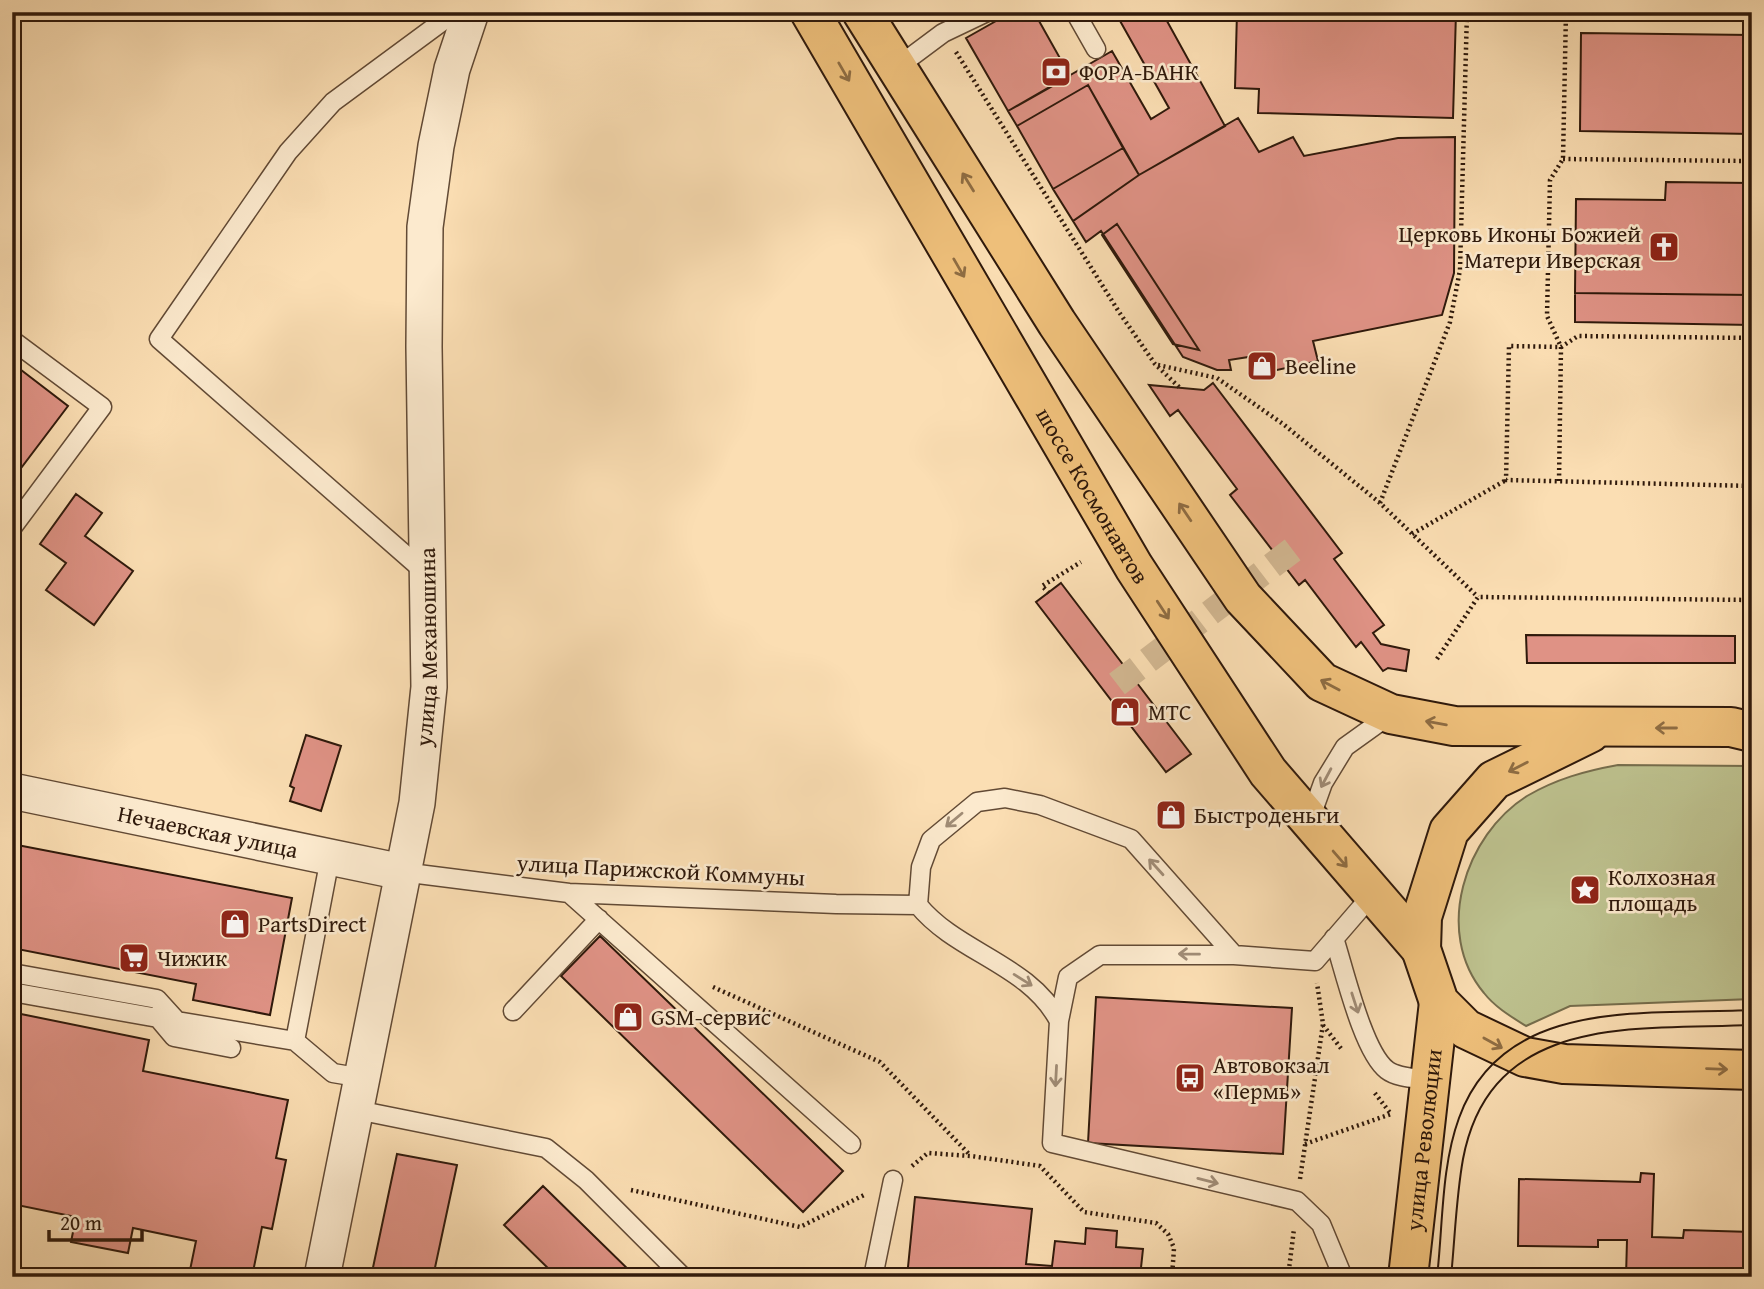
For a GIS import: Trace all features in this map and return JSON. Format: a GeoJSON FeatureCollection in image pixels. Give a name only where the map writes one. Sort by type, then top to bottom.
{"type":"FeatureCollection","features":[{"type":"Feature","properties":{"kind":"main road","name":"шоссе Космонавтов"},"geometry":{"type":"LineString","coordinates":[[810,12],[1134,567],[1268,772],[1421,949]]}},
{"type":"Feature","properties":{"kind":"main road"},"geometry":{"type":"LineString","coordinates":[[862,12],[1057,323],[1243,598],[1322,682],[1391,715],[1454,726],[1745,728]]}},
{"type":"Feature","properties":{"kind":"main road"},"geometry":{"type":"LineString","coordinates":[[1602,728],[1494,779],[1449,831],[1427,893],[1422,917],[1421,949],[1439,1002],[1466,1029],[1525,1057],[1564,1064],[1752,1070]]}},
{"type":"Feature","properties":{"kind":"main road","name":"улица Революции"},"geometry":{"type":"LineString","coordinates":[[1408,1277],[1439,1002]]}},
{"type":"Feature","properties":{"kind":"street","name":"улица Механошина"},"geometry":{"type":"LineString","coordinates":[[322,1277],[417,803],[429,687],[425,227],[436,146],[449,82],[471,12]]}},
{"type":"Feature","properties":{"kind":"street","name":"Нечаевская улица"},"geometry":{"type":"LineString","coordinates":[[12,791],[402,872]]}},
{"type":"Feature","properties":{"kind":"lane"},"geometry":{"type":"LineString","coordinates":[[427,573],[159,340],[288,152],[333,102],[455,12]]}},
{"type":"Feature","properties":{"kind":"lane"},"geometry":{"type":"LineString","coordinates":[[896,68],[943,33],[987,12]]}},
{"type":"Feature","properties":{"kind":"lane"},"geometry":{"type":"LineString","coordinates":[[1075,12],[1096,49]]}},
{"type":"Feature","properties":{"kind":"lane"},"geometry":{"type":"LineString","coordinates":[[12,340],[102,407],[12,528]]}},
{"type":"Feature","properties":{"kind":"lane"},"geometry":{"type":"LineString","coordinates":[[1309,822],[1323,783],[1345,747],[1391,715]]}},
{"type":"Feature","properties":{"kind":"lane"},"geometry":{"type":"LineString","coordinates":[[1059,1021],[1035,988],[932,923],[918,905],[921,867],[931,840],[977,802],[1005,798],[1040,805],[1131,839],[1234,955]]}},
{"type":"Feature","properties":{"kind":"lane"},"geometry":{"type":"LineString","coordinates":[[295,1041],[330,858]]}},
{"type":"Feature","properties":{"kind":"lane","name":"улица Парижской Коммуны"},"geometry":{"type":"LineString","coordinates":[[402,872],[569,893],[918,905]]}},
{"type":"Feature","properties":{"kind":"lane"},"geometry":{"type":"LineString","coordinates":[[569,893],[851,1144]]}},
{"type":"Feature","properties":{"kind":"lane"},"geometry":{"type":"LineString","coordinates":[[1343,1277],[1321,1224],[1297,1201],[1052,1143],[1059,1021],[1068,977],[1100,955],[1234,955],[1255,959],[1315,961],[1372,895]]}},
{"type":"Feature","properties":{"kind":"lane"},"geometry":{"type":"LineString","coordinates":[[513,1012],[599,919]]}},
{"type":"Feature","properties":{"kind":"lane"},"geometry":{"type":"LineString","coordinates":[[1334,938],[1366,1038],[1384,1068],[1390,1073],[1429,1080]]}},
{"type":"Feature","properties":{"kind":"lane"},"geometry":{"type":"LineString","coordinates":[[12,974],[157,999],[177,1021],[295,1041],[360,1094],[546,1148],[586,1180],[683,1277]]}},
{"type":"Feature","properties":{"kind":"lane"},"geometry":{"type":"LineString","coordinates":[[12,992],[158,1018],[174,1037],[231,1048]]}},
{"type":"Feature","properties":{"kind":"lane"},"geometry":{"type":"LineString","coordinates":[[873,1277],[893,1180]]}},
{"type":"Feature","properties":{"kind":"path"},"geometry":{"type":"LineString","coordinates":[[1380,503],[1450,321],[1460,270],[1467,12]]}},
{"type":"Feature","properties":{"kind":"path"},"geometry":{"type":"LineString","coordinates":[[1559,481],[1561,347],[1547,316],[1550,180],[1563,159],[1566,12]]}},
{"type":"Feature","properties":{"kind":"path"},"geometry":{"type":"LineString","coordinates":[[943,33],[1119,312],[1155,364],[1180,388]]}},
{"type":"Feature","properties":{"kind":"path"},"geometry":{"type":"LineString","coordinates":[[1563,159],[1747,161],[1752,164]]}},
{"type":"Feature","properties":{"kind":"path"},"geometry":{"type":"LineString","coordinates":[[1506,480],[1509,346],[1561,347],[1578,336],[1752,338]]}},
{"type":"Feature","properties":{"kind":"path"},"geometry":{"type":"LineString","coordinates":[[1155,364],[1217,378],[1283,424],[1380,503],[1478,597],[1752,600]]}},
{"type":"Feature","properties":{"kind":"path"},"geometry":{"type":"LineString","coordinates":[[1412,534],[1506,480],[1752,486]]}},
{"type":"Feature","properties":{"kind":"path"},"geometry":{"type":"LineString","coordinates":[[1049,593],[1042,586],[1081,562]]}},
{"type":"Feature","properties":{"kind":"path"},"geometry":{"type":"LineString","coordinates":[[1437,659],[1478,597]]}},
{"type":"Feature","properties":{"kind":"path"},"geometry":{"type":"LineString","coordinates":[[1288,1277],[1323,1024],[1315,961]]}},
{"type":"Feature","properties":{"kind":"path"},"geometry":{"type":"LineString","coordinates":[[709,985],[880,1062],[971,1156]]}},
{"type":"Feature","properties":{"kind":"path"},"geometry":{"type":"LineString","coordinates":[[1323,1024],[1346,1054]]}},
{"type":"Feature","properties":{"kind":"path"},"geometry":{"type":"LineString","coordinates":[[1305,1144],[1391,1114],[1368,1084]]}},
{"type":"Feature","properties":{"kind":"path"},"geometry":{"type":"LineString","coordinates":[[586,1180],[800,1227],[893,1180],[928,1153],[1040,1166],[1084,1212],[1156,1223],[1168,1234],[1174,1248],[1172,1277]]}},
{"type":"Feature","properties":{"kind":"green space"},"geometry":{"type":"Polygon","coordinates":[[[1618,765],[1752,766],[1752,999],[1570,1006],[1526,1026],[1488,998],[1469,969],[1460,942],[1459,914],[1463,886],[1473,859],[1487,835],[1505,813],[1527,796],[1549,785],[1571,776],[1618,765]]]}},
{"type":"Feature","properties":{"kind":"building"},"geometry":{"type":"Polygon","coordinates":[[[1012,12],[1034,12],[1070,76],[1008,111],[966,38],[1012,12]]]}},
{"type":"Feature","properties":{"kind":"building"},"geometry":{"type":"Polygon","coordinates":[[[1115,12],[1162,12],[1225,126],[1139,175],[1088,85],[1017,126],[1008,111],[1112,51],[1151,119],[1169,108],[1115,12]]]}},
{"type":"Feature","properties":{"kind":"building"},"geometry":{"type":"Polygon","coordinates":[[[1237,12],[1456,12],[1453,118],[1258,113],[1259,89],[1235,88],[1237,12]]]}},
{"type":"Feature","properties":{"kind":"building"},"geometry":{"type":"Polygon","coordinates":[[[1581,33],[1752,35],[1752,134],[1580,131],[1581,33]]]}},
{"type":"Feature","properties":{"kind":"building"},"geometry":{"type":"Polygon","coordinates":[[[1088,85],[1123,148],[1053,189],[1017,126],[1088,85]]]}},
{"type":"Feature","properties":{"kind":"building"},"geometry":{"type":"Polygon","coordinates":[[[1238,118],[1259,152],[1293,137],[1304,156],[1398,138],[1455,137],[1454,273],[1442,315],[1313,341],[1318,361],[1259,374],[1255,356],[1229,360],[1231,370],[1217,370],[1183,357],[1101,231],[1086,242],[1073,221],[1139,175],[1238,118]]]}},
{"type":"Feature","properties":{"kind":"building"},"geometry":{"type":"Polygon","coordinates":[[[1123,148],[1139,175],[1073,221],[1053,189],[1123,148]]]}},
{"type":"Feature","properties":{"kind":"building","name":"Церковь Иконы Божией Матери Иверская"},"geometry":{"type":"Polygon","coordinates":[[[1666,182],[1752,183],[1752,295],[1575,293],[1576,199],[1665,200],[1666,182]]]}},
{"type":"Feature","properties":{"kind":"building"},"geometry":{"type":"Polygon","coordinates":[[[1117,224],[1199,350],[1173,344],[1102,235],[1117,224]]]}},
{"type":"Feature","properties":{"kind":"building"},"geometry":{"type":"Polygon","coordinates":[[[1575,293],[1752,295],[1752,325],[1575,322],[1575,293]]]}},
{"type":"Feature","properties":{"kind":"building"},"geometry":{"type":"Polygon","coordinates":[[[12,363],[68,406],[12,480],[12,363]]]}},
{"type":"Feature","properties":{"kind":"building"},"geometry":{"type":"Polygon","coordinates":[[[1213,383],[1342,553],[1334,559],[1384,625],[1373,633],[1381,644],[1409,650],[1406,671],[1388,668],[1383,671],[1361,642],[1356,647],[1305,580],[1299,585],[1230,495],[1237,489],[1178,410],[1170,416],[1149,385],[1204,390],[1213,383]]]}},
{"type":"Feature","properties":{"kind":"building"},"geometry":{"type":"Polygon","coordinates":[[[76,494],[102,513],[85,536],[133,571],[94,625],[46,590],[66,563],[40,544],[76,494]]]}},
{"type":"Feature","properties":{"kind":"building"},"geometry":{"type":"Polygon","coordinates":[[[1061,583],[1191,754],[1166,772],[1036,602],[1061,583]]]}},
{"type":"Feature","properties":{"kind":"building"},"geometry":{"type":"Polygon","coordinates":[[[1526,635],[1735,636],[1735,663],[1527,663],[1526,635]]]}},
{"type":"Feature","properties":{"kind":"building"},"geometry":{"type":"Polygon","coordinates":[[[306,735],[341,746],[321,811],[290,801],[294,788],[290,786],[306,735]]]}},
{"type":"Feature","properties":{"kind":"building"},"geometry":{"type":"Polygon","coordinates":[[[12,844],[292,898],[270,1015],[193,1000],[196,984],[12,948],[12,844]]]}},
{"type":"Feature","properties":{"kind":"building"},"geometry":{"type":"Polygon","coordinates":[[[600,936],[843,1171],[803,1212],[561,976],[600,936]]]}},
{"type":"Feature","properties":{"kind":"building","name":"Автовокзал «Пермь»"},"geometry":{"type":"Polygon","coordinates":[[[1096,997],[1292,1008],[1283,1154],[1088,1143],[1096,997]]]}},
{"type":"Feature","properties":{"kind":"building"},"geometry":{"type":"Polygon","coordinates":[[[16,1013],[149,1040],[143,1071],[288,1100],[276,1158],[286,1160],[272,1229],[262,1227],[252,1277],[189,1275],[196,1241],[133,1228],[128,1253],[71,1242],[76,1217],[12,1204],[12,1034],[16,1013]]]}},
{"type":"Feature","properties":{"kind":"building"},"geometry":{"type":"Polygon","coordinates":[[[397,1154],[457,1165],[433,1277],[371,1277],[397,1154]]]}},
{"type":"Feature","properties":{"kind":"building"},"geometry":{"type":"Polygon","coordinates":[[[1641,1173],[1654,1174],[1652,1237],[1683,1238],[1684,1230],[1752,1232],[1752,1277],[1626,1277],[1627,1240],[1598,1240],[1598,1247],[1518,1246],[1519,1179],[1640,1182],[1641,1173]]]}},
{"type":"Feature","properties":{"kind":"building"},"geometry":{"type":"Polygon","coordinates":[[[543,1186],[636,1277],[557,1277],[504,1225],[543,1186]]]}},
{"type":"Feature","properties":{"kind":"building"},"geometry":{"type":"Polygon","coordinates":[[[915,1197],[1032,1209],[1026,1264],[1052,1266],[1055,1241],[1085,1244],[1086,1228],[1117,1231],[1116,1247],[1143,1249],[1140,1277],[907,1277],[915,1197]]]}},
{"type":"Feature","properties":{"kind":"tunnel"},"geometry":{"type":"LineString","coordinates":[[1117,684],[1299,545]]}},
{"type":"Feature","properties":{"kind":"tram line"},"geometry":{"type":"LineString","coordinates":[[1437,1277],[1446,1176],[1459,1118],[1480,1079],[1509,1050],[1543,1032],[1583,1020],[1625,1014],[1752,1010]]}},
{"type":"Feature","properties":{"kind":"tram line"},"geometry":{"type":"LineString","coordinates":[[1451,1277],[1463,1159],[1479,1111],[1504,1077],[1536,1053],[1575,1039],[1617,1031],[1662,1027],[1752,1025]]}},
{"type":"Feature","properties":{"kind":"place","name":"ФОРА-БАНК"},"geometry":{"type":"Point","coordinates":[1056,72]}},
{"type":"Feature","properties":{"kind":"place","name":"Церковь Иконы Божией Матери Иверская"},"geometry":{"type":"Point","coordinates":[1664,247]}},
{"type":"Feature","properties":{"kind":"place","name":"Beeline"},"geometry":{"type":"Point","coordinates":[1262,366]}},
{"type":"Feature","properties":{"kind":"place","name":"МТС"},"geometry":{"type":"Point","coordinates":[1125,712]}},
{"type":"Feature","properties":{"kind":"place","name":"Быстроденьги"},"geometry":{"type":"Point","coordinates":[1171,815]}},
{"type":"Feature","properties":{"kind":"place","name":"Колхозная площадь"},"geometry":{"type":"Point","coordinates":[1585,890]}},
{"type":"Feature","properties":{"kind":"place","name":"PartsDirect"},"geometry":{"type":"Point","coordinates":[235,924]}},
{"type":"Feature","properties":{"kind":"place","name":"Чижик"},"geometry":{"type":"Point","coordinates":[134,958]}},
{"type":"Feature","properties":{"kind":"place","name":"GSM-сервис"},"geometry":{"type":"Point","coordinates":[628,1017]}},
{"type":"Feature","properties":{"kind":"place","name":"Автовокзал «Пермь»"},"geometry":{"type":"Point","coordinates":[1190,1078]}}]}
